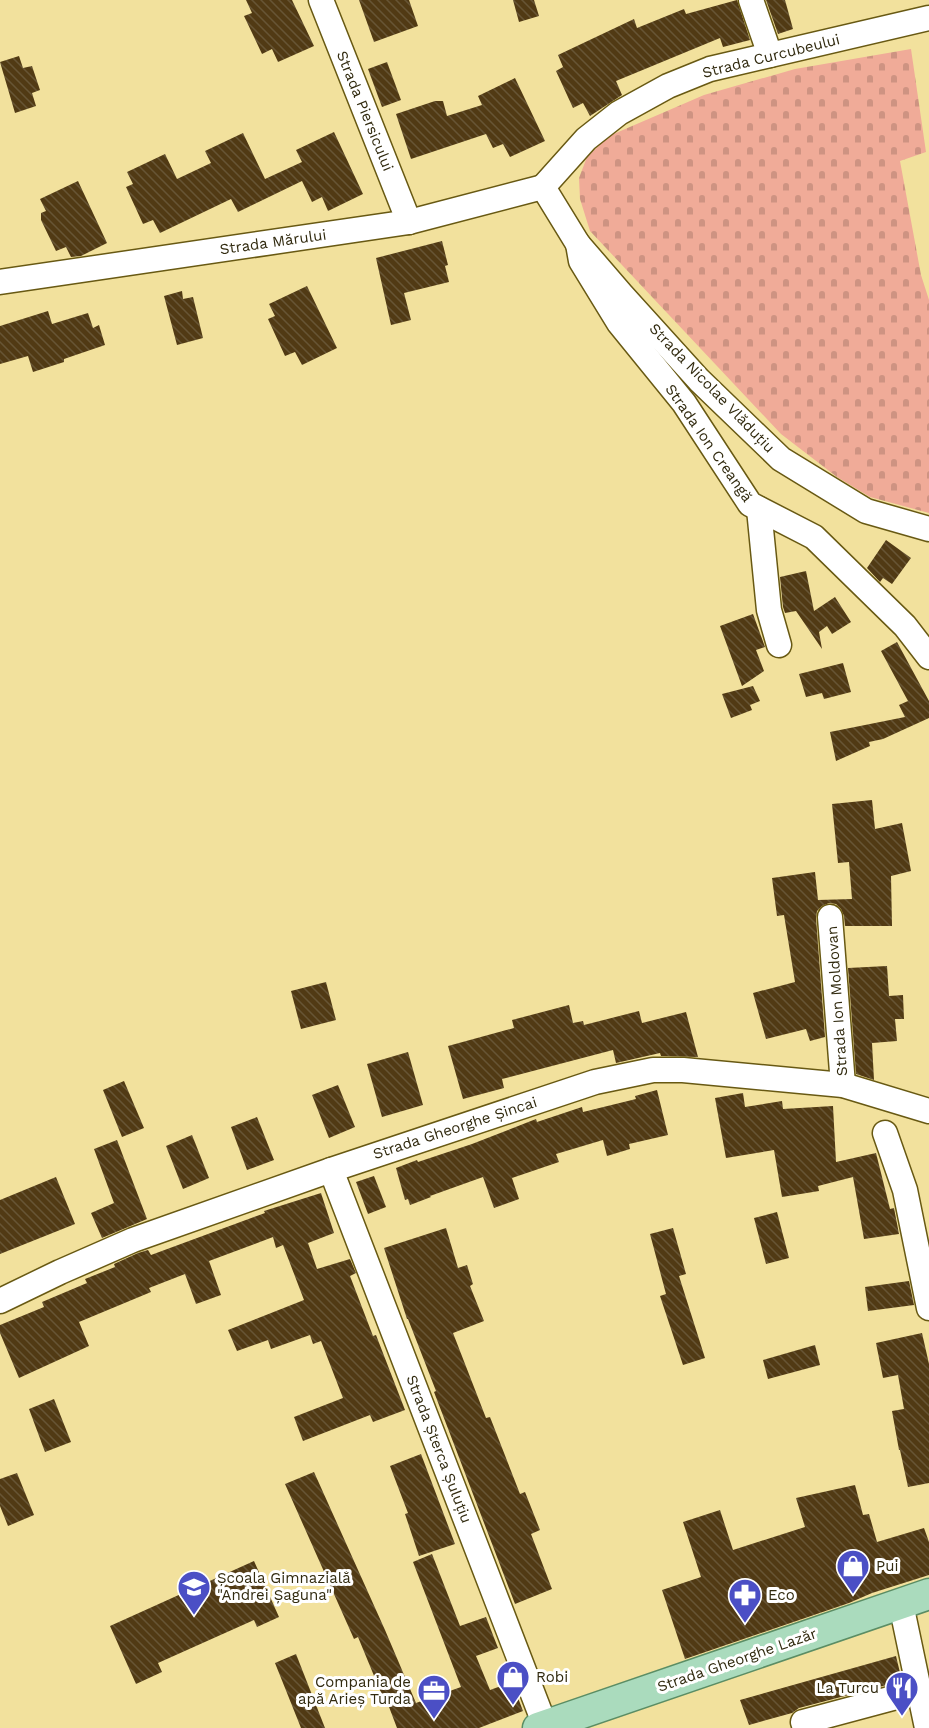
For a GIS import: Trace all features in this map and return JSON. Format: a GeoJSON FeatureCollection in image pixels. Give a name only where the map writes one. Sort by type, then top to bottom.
{"type":"FeatureCollection","features":[{"type":"Feature","properties":{"kind":"main road","name":"Strada Gheorghe Lazăr"},"geometry":{"type":"LineString","coordinates":[[543,1727],[929,1594]]}},
{"type":"Feature","properties":{"kind":"street","name":"Strada Piersicului"},"geometry":{"type":"LineString","coordinates":[[321,0],[409,222]]}},
{"type":"Feature","properties":{"kind":"street"},"geometry":{"type":"LineString","coordinates":[[751,0],[770,55]]}},
{"type":"Feature","properties":{"kind":"street","name":"Strada Curcubeului"},"geometry":{"type":"LineString","coordinates":[[543,187],[586,139],[619,113],[668,86],[710,69],[929,18]]}},
{"type":"Feature","properties":{"kind":"street","name":"Strada Mărului"},"geometry":{"type":"LineString","coordinates":[[0,282],[409,222],[543,187]]}},
{"type":"Feature","properties":{"kind":"street","name":"Strada Nicolae Vlăduțiu"},"geometry":{"type":"LineString","coordinates":[[543,187],[578,244],[699,380],[781,459],[866,511],[929,529]]}},
{"type":"Feature","properties":{"kind":"street","name":"Strada Ion Creangă"},"geometry":{"type":"LineString","coordinates":[[578,244],[581,261],[620,323],[684,403],[750,504],[814,537],[905,626],[929,657]]}},
{"type":"Feature","properties":{"kind":"street"},"geometry":{"type":"LineString","coordinates":[[759,509],[769,610],[779,645]]}},
{"type":"Feature","properties":{"kind":"street","name":"Strada Ion Moldovan"},"geometry":{"type":"LineString","coordinates":[[830,917],[843,1085]]}},
{"type":"Feature","properties":{"kind":"street","name":"Strada Gheorghe Șincai"},"geometry":{"type":"LineString","coordinates":[[0,1301],[133,1240],[331,1170],[595,1082],[653,1070],[682,1070],[843,1085],[929,1111]]}},
{"type":"Feature","properties":{"kind":"street"},"geometry":{"type":"LineString","coordinates":[[885,1133],[905,1190],[929,1308]]}},
{"type":"Feature","properties":{"kind":"street","name":"Strada Șterca Șuluțiu"},"geometry":{"type":"LineString","coordinates":[[331,1170],[543,1727]]}},
{"type":"Feature","properties":{"kind":"street"},"geometry":{"type":"LineString","coordinates":[[901,1604],[927,1728]]}},
{"type":"Feature","properties":{"kind":"street"},"geometry":{"type":"LineString","coordinates":[[805,1728],[803,1722],[919,1691]]}},
{"type":"Feature","properties":{"kind":"green space"},"geometry":{"type":"Polygon","coordinates":[[[911,49],[926,152],[900,161],[921,275],[929,300],[929,513],[870,497],[837,477],[781,434],[590,231],[580,199],[579,178],[587,157],[609,136],[704,95],[795,69],[911,49]]]}},
{"type":"Feature","properties":{"kind":"building"},"geometry":{"type":"Polygon","coordinates":[[[246,0],[292,0],[314,46],[278,62],[272,49],[262,54],[244,16],[252,13],[246,0]]]}},
{"type":"Feature","properties":{"kind":"building"},"geometry":{"type":"Polygon","coordinates":[[[359,0],[409,0],[418,26],[374,42],[359,0]]]}},
{"type":"Feature","properties":{"kind":"building"},"geometry":{"type":"Polygon","coordinates":[[[513,0],[534,0],[539,16],[519,22],[513,0]]]}},
{"type":"Feature","properties":{"kind":"building"},"geometry":{"type":"Polygon","coordinates":[[[737,0],[750,40],[723,47],[720,38],[616,81],[622,95],[590,116],[583,103],[573,108],[556,71],[563,67],[558,55],[634,19],[637,28],[684,9],[686,14],[737,0]]]}},
{"type":"Feature","properties":{"kind":"building"},"geometry":{"type":"Polygon","coordinates":[[[766,0],[785,0],[793,29],[778,34],[766,0]]]}},
{"type":"Feature","properties":{"kind":"building"},"geometry":{"type":"Polygon","coordinates":[[[19,56],[23,68],[32,66],[40,90],[32,93],[36,106],[15,113],[0,62],[19,56]]]}},
{"type":"Feature","properties":{"kind":"building"},"geometry":{"type":"Polygon","coordinates":[[[387,62],[401,100],[382,107],[368,69],[387,62]]]}},
{"type":"Feature","properties":{"kind":"building"},"geometry":{"type":"Polygon","coordinates":[[[515,78],[545,141],[510,157],[503,144],[493,148],[486,134],[411,159],[396,114],[435,101],[443,101],[447,116],[482,105],[478,96],[515,78]]]}},
{"type":"Feature","properties":{"kind":"building"},"geometry":{"type":"Polygon","coordinates":[[[334,132],[363,194],[328,211],[322,197],[312,202],[302,181],[238,212],[231,199],[160,233],[153,220],[143,224],[126,187],[133,184],[127,172],[165,154],[177,179],[211,163],[205,151],[243,133],[265,179],[302,162],[296,150],[334,132]]]}},
{"type":"Feature","properties":{"kind":"building"},"geometry":{"type":"Polygon","coordinates":[[[78,181],[107,243],[81,256],[71,257],[66,247],[56,251],[41,220],[41,213],[46,211],[40,199],[78,181]]]}},
{"type":"Feature","properties":{"kind":"building"},"geometry":{"type":"Polygon","coordinates":[[[442,241],[448,265],[445,266],[449,282],[404,293],[411,320],[391,325],[376,258],[442,241]]]}},
{"type":"Feature","properties":{"kind":"building"},"geometry":{"type":"Polygon","coordinates":[[[307,286],[337,348],[302,365],[295,352],[285,356],[268,319],[275,316],[269,304],[307,286]]]}},
{"type":"Feature","properties":{"kind":"building"},"geometry":{"type":"Polygon","coordinates":[[[182,291],[183,299],[193,297],[203,338],[177,345],[164,296],[182,291]]]}},
{"type":"Feature","properties":{"kind":"building"},"geometry":{"type":"Polygon","coordinates":[[[48,311],[52,324],[88,313],[93,328],[99,325],[105,345],[33,372],[28,356],[0,364],[0,326],[48,311]]]}},
{"type":"Feature","properties":{"kind":"building"},"geometry":{"type":"Polygon","coordinates":[[[886,540],[911,558],[892,584],[883,578],[880,582],[867,568],[886,540]]]}},
{"type":"Feature","properties":{"kind":"building"},"geometry":{"type":"Polygon","coordinates":[[[806,571],[814,611],[835,597],[851,622],[832,634],[827,626],[819,632],[822,649],[796,611],[785,613],[783,607],[780,577],[806,571]]]}},
{"type":"Feature","properties":{"kind":"building"},"geometry":{"type":"Polygon","coordinates":[[[753,614],[765,647],[756,650],[764,671],[742,686],[720,626],[753,614]]]}},
{"type":"Feature","properties":{"kind":"building"},"geometry":{"type":"Polygon","coordinates":[[[897,642],[929,701],[929,718],[883,739],[869,742],[870,746],[836,761],[830,732],[905,717],[899,705],[908,701],[881,651],[897,642]]]}},
{"type":"Feature","properties":{"kind":"building"},"geometry":{"type":"Polygon","coordinates":[[[843,663],[851,692],[824,699],[822,693],[806,697],[799,674],[843,663]]]}},
{"type":"Feature","properties":{"kind":"building"},"geometry":{"type":"Polygon","coordinates":[[[753,686],[760,701],[750,705],[752,710],[731,718],[722,694],[753,686]]]}},
{"type":"Feature","properties":{"kind":"building"},"geometry":{"type":"Polygon","coordinates":[[[872,800],[875,829],[902,823],[911,871],[891,876],[892,926],[845,926],[844,916],[836,904],[829,903],[822,906],[817,911],[816,918],[825,1037],[810,1041],[806,1029],[766,1039],[753,993],[795,982],[784,915],[777,916],[772,878],[815,872],[818,900],[852,899],[849,862],[838,863],[832,804],[872,800]]]}},
{"type":"Feature","properties":{"kind":"building"},"geometry":{"type":"Polygon","coordinates":[[[887,966],[889,996],[903,995],[904,1019],[895,1019],[897,1041],[872,1043],[874,1080],[856,1074],[848,968],[887,966]]]}},
{"type":"Feature","properties":{"kind":"building"},"geometry":{"type":"Polygon","coordinates":[[[326,982],[336,1020],[301,1029],[291,991],[326,982]]]}},
{"type":"Feature","properties":{"kind":"building"},"geometry":{"type":"Polygon","coordinates":[[[569,1005],[573,1023],[583,1021],[584,1025],[639,1011],[642,1023],[686,1012],[698,1057],[661,1056],[660,1053],[616,1063],[613,1050],[502,1079],[504,1088],[463,1099],[448,1046],[514,1028],[512,1020],[569,1005]]]}},
{"type":"Feature","properties":{"kind":"building"},"geometry":{"type":"Polygon","coordinates":[[[408,1052],[423,1105],[382,1117],[367,1064],[408,1052]]]}},
{"type":"Feature","properties":{"kind":"building"},"geometry":{"type":"Polygon","coordinates":[[[124,1081],[144,1128],[122,1137],[103,1090],[124,1081]]]}},
{"type":"Feature","properties":{"kind":"building"},"geometry":{"type":"Polygon","coordinates":[[[338,1085],[355,1127],[329,1138],[312,1095],[338,1085]]]}},
{"type":"Feature","properties":{"kind":"building"},"geometry":{"type":"Polygon","coordinates":[[[657,1090],[668,1135],[629,1144],[630,1149],[607,1156],[603,1140],[556,1154],[559,1162],[512,1178],[519,1199],[494,1208],[483,1177],[410,1205],[408,1199],[405,1200],[396,1168],[472,1144],[536,1119],[537,1122],[582,1107],[583,1112],[636,1099],[635,1096],[657,1090]]]}},
{"type":"Feature","properties":{"kind":"building"},"geometry":{"type":"Polygon","coordinates":[[[743,1093],[745,1107],[782,1101],[783,1109],[833,1106],[836,1162],[876,1153],[890,1209],[894,1208],[899,1234],[864,1239],[853,1177],[818,1186],[819,1191],[782,1197],[774,1150],[726,1158],[715,1098],[743,1093]]]}},
{"type":"Feature","properties":{"kind":"building"},"geometry":{"type":"Polygon","coordinates":[[[257,1117],[274,1160],[247,1170],[231,1127],[257,1117]]]}},
{"type":"Feature","properties":{"kind":"building"},"geometry":{"type":"Polygon","coordinates":[[[192,1135],[209,1178],[183,1189],[166,1146],[192,1135]]]}},
{"type":"Feature","properties":{"kind":"building"},"geometry":{"type":"Polygon","coordinates":[[[117,1140],[147,1219],[102,1238],[91,1213],[114,1203],[94,1149],[117,1140]]]}},
{"type":"Feature","properties":{"kind":"building"},"geometry":{"type":"Polygon","coordinates":[[[374,1176],[386,1207],[368,1214],[356,1182],[374,1176]]]}},
{"type":"Feature","properties":{"kind":"building"},"geometry":{"type":"Polygon","coordinates":[[[56,1177],[75,1224],[0,1254],[0,1200],[56,1177]]]}},
{"type":"Feature","properties":{"kind":"building"},"geometry":{"type":"Polygon","coordinates":[[[321,1193],[334,1233],[308,1243],[317,1269],[350,1259],[356,1273],[350,1276],[405,1410],[373,1422],[370,1415],[303,1441],[294,1417],[343,1398],[321,1341],[313,1344],[310,1335],[271,1349],[268,1340],[237,1351],[228,1330],[304,1300],[283,1245],[276,1248],[273,1237],[209,1261],[221,1295],[196,1304],[185,1274],[149,1288],[151,1292],[79,1322],[89,1346],[19,1378],[0,1333],[0,1325],[44,1307],[42,1302],[87,1283],[85,1279],[115,1267],[114,1264],[138,1253],[148,1250],[151,1255],[265,1213],[264,1211],[321,1193]]]}},
{"type":"Feature","properties":{"kind":"building"},"geometry":{"type":"Polygon","coordinates":[[[777,1212],[789,1258],[766,1264],[754,1218],[777,1212]]]}},
{"type":"Feature","properties":{"kind":"building"},"geometry":{"type":"Polygon","coordinates":[[[446,1228],[458,1268],[467,1265],[473,1284],[470,1286],[484,1321],[453,1333],[486,1418],[490,1417],[520,1494],[525,1492],[540,1530],[531,1534],[552,1589],[515,1604],[407,1319],[384,1248],[446,1228]]]}},
{"type":"Feature","properties":{"kind":"building"},"geometry":{"type":"Polygon","coordinates":[[[673,1228],[686,1274],[679,1276],[705,1358],[683,1365],[660,1296],[666,1294],[650,1234],[673,1228]]]}},
{"type":"Feature","properties":{"kind":"building"},"geometry":{"type":"Polygon","coordinates":[[[909,1281],[914,1305],[868,1311],[865,1287],[909,1281]]]}},
{"type":"Feature","properties":{"kind":"building"},"geometry":{"type":"Polygon","coordinates":[[[922,1333],[929,1364],[929,1483],[908,1487],[892,1411],[904,1409],[898,1375],[883,1378],[876,1343],[922,1333]]]}},
{"type":"Feature","properties":{"kind":"building"},"geometry":{"type":"Polygon","coordinates":[[[815,1345],[820,1365],[768,1379],[763,1360],[815,1345]]]}},
{"type":"Feature","properties":{"kind":"building"},"geometry":{"type":"Polygon","coordinates":[[[54,1399],[71,1442],[45,1452],[29,1409],[54,1399]]]}},
{"type":"Feature","properties":{"kind":"building"},"geometry":{"type":"Polygon","coordinates":[[[421,1454],[455,1544],[419,1556],[405,1514],[408,1513],[390,1466],[421,1454]]]}},
{"type":"Feature","properties":{"kind":"building"},"geometry":{"type":"Polygon","coordinates":[[[314,1472],[416,1703],[461,1687],[413,1562],[432,1554],[460,1626],[486,1617],[498,1648],[476,1656],[490,1690],[512,1682],[523,1711],[479,1728],[397,1728],[358,1637],[354,1639],[285,1484],[314,1472]]]}},
{"type":"Feature","properties":{"kind":"building"},"geometry":{"type":"Polygon","coordinates":[[[17,1473],[34,1515],[8,1526],[0,1506],[0,1479],[17,1473]]]}},
{"type":"Feature","properties":{"kind":"building"},"geometry":{"type":"Polygon","coordinates":[[[855,1485],[863,1515],[869,1514],[877,1542],[924,1528],[929,1542],[929,1575],[685,1659],[662,1590],[701,1577],[683,1522],[720,1510],[733,1550],[805,1527],[796,1498],[855,1485]]]}},
{"type":"Feature","properties":{"kind":"building"},"geometry":{"type":"Polygon","coordinates":[[[254,1561],[279,1617],[257,1627],[254,1620],[158,1663],[162,1672],[136,1684],[110,1626],[254,1561]]]}},
{"type":"Feature","properties":{"kind":"building"},"geometry":{"type":"Polygon","coordinates":[[[296,1654],[325,1728],[301,1728],[275,1663],[296,1654]]]}},
{"type":"Feature","properties":{"kind":"building"},"geometry":{"type":"Polygon","coordinates":[[[896,1656],[902,1681],[799,1708],[792,1713],[749,1725],[740,1700],[896,1656]]]}},
{"type":"Feature","properties":{"kind":"place","name":"Pui"},"geometry":{"type":"Point","coordinates":[853,1595]}},
{"type":"Feature","properties":{"kind":"place","name":"Școala Gimnazială \"Andrei Șaguna\""},"geometry":{"type":"Point","coordinates":[194,1616]}},
{"type":"Feature","properties":{"kind":"place","name":"Eco"},"geometry":{"type":"Point","coordinates":[745,1624]}},
{"type":"Feature","properties":{"kind":"place","name":"Robi"},"geometry":{"type":"Point","coordinates":[513,1706]}},
{"type":"Feature","properties":{"kind":"place","name":"La Turcu"},"geometry":{"type":"Point","coordinates":[902,1717]}},
{"type":"Feature","properties":{"kind":"place","name":"Compania de apă Arieș Turda"},"geometry":{"type":"Point","coordinates":[434,1720]}}]}
